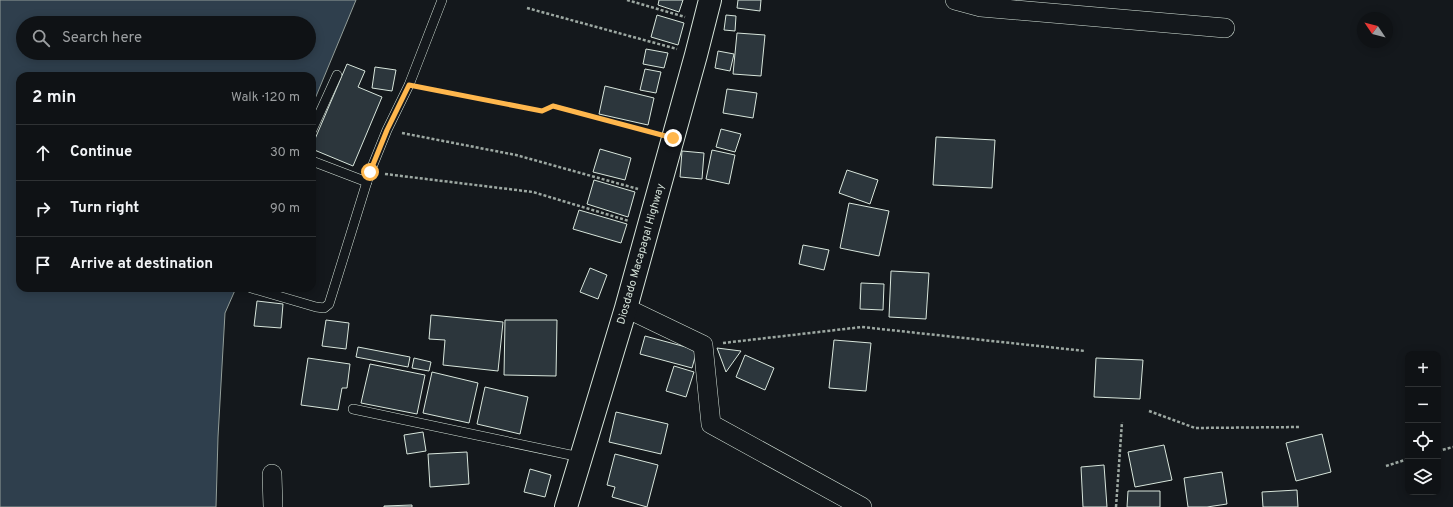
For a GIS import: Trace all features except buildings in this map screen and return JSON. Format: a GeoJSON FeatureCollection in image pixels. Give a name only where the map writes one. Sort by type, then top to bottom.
{"type":"FeatureCollection","features":[{"type":"Feature","properties":{"kind":"highway","name":"Diosdado Macapagal Highway"},"geometry":{"type":"LineString","coordinates":[[566,507],[626,308],[710,0]]}},
{"type":"Feature","properties":{"kind":"street"},"geometry":{"type":"LineString","coordinates":[[955,0],[981,7],[1225,28]]}},
{"type":"Feature","properties":{"kind":"street"},"geometry":{"type":"LineString","coordinates":[[626,308],[703,345],[711,424],[862,507]]}},
{"type":"Feature","properties":{"kind":"street"},"geometry":{"type":"LineString","coordinates":[[272,474],[273,507]]}},
{"type":"Feature","properties":{"kind":"lane"},"geometry":{"type":"LineString","coordinates":[[264,292],[316,308],[324,308],[329,304],[370,172],[387,130],[409,85],[442,0]]}},
{"type":"Feature","properties":{"kind":"lane"},"geometry":{"type":"LineString","coordinates":[[316,121],[337,75]]}},
{"type":"Feature","properties":{"kind":"lane"},"geometry":{"type":"LineString","coordinates":[[316,163],[367,182]]}},
{"type":"Feature","properties":{"kind":"lane"},"geometry":{"type":"LineString","coordinates":[[353,409],[580,457]]}},
{"type":"Feature","properties":{"kind":"path"},"geometry":{"type":"LineString","coordinates":[[627,0],[704,23]]}},
{"type":"Feature","properties":{"kind":"path"},"geometry":{"type":"LineString","coordinates":[[527,8],[696,55]]}},
{"type":"Feature","properties":{"kind":"path"},"geometry":{"type":"LineString","coordinates":[[409,85],[542,111],[553,106],[673,138]]}},
{"type":"Feature","properties":{"kind":"path"},"geometry":{"type":"LineString","coordinates":[[387,130],[516,155],[658,194]]}},
{"type":"Feature","properties":{"kind":"path"},"geometry":{"type":"LineString","coordinates":[[370,172],[533,192],[648,227]]}},
{"type":"Feature","properties":{"kind":"path"},"geometry":{"type":"LineString","coordinates":[[703,345],[862,327],[1084,351]]}},
{"type":"Feature","properties":{"kind":"path"},"geometry":{"type":"LineString","coordinates":[[1149,411],[1195,428],[1299,426]]}},
{"type":"Feature","properties":{"kind":"path"},"geometry":{"type":"LineString","coordinates":[[1116,507],[1122,422]]}},
{"type":"Feature","properties":{"kind":"path"},"geometry":{"type":"LineString","coordinates":[[1441,450],[1453,447]]}},
{"type":"Feature","properties":{"kind":"path"},"geometry":{"type":"LineString","coordinates":[[1386,466],[1405,460]]}},
{"type":"Feature","properties":{"kind":"water"},"geometry":{"type":"Polygon","coordinates":[[[0,0],[356,0],[316,96],[316,72],[16,72],[16,292],[234,292],[225,313],[218,437],[216,507],[0,507],[0,0]]]}},
{"type":"Feature","properties":{"kind":"route"},"geometry":{"type":"LineString","coordinates":[[370,172],[387,130],[409,85],[542,111],[553,106],[673,138]]}}]}
